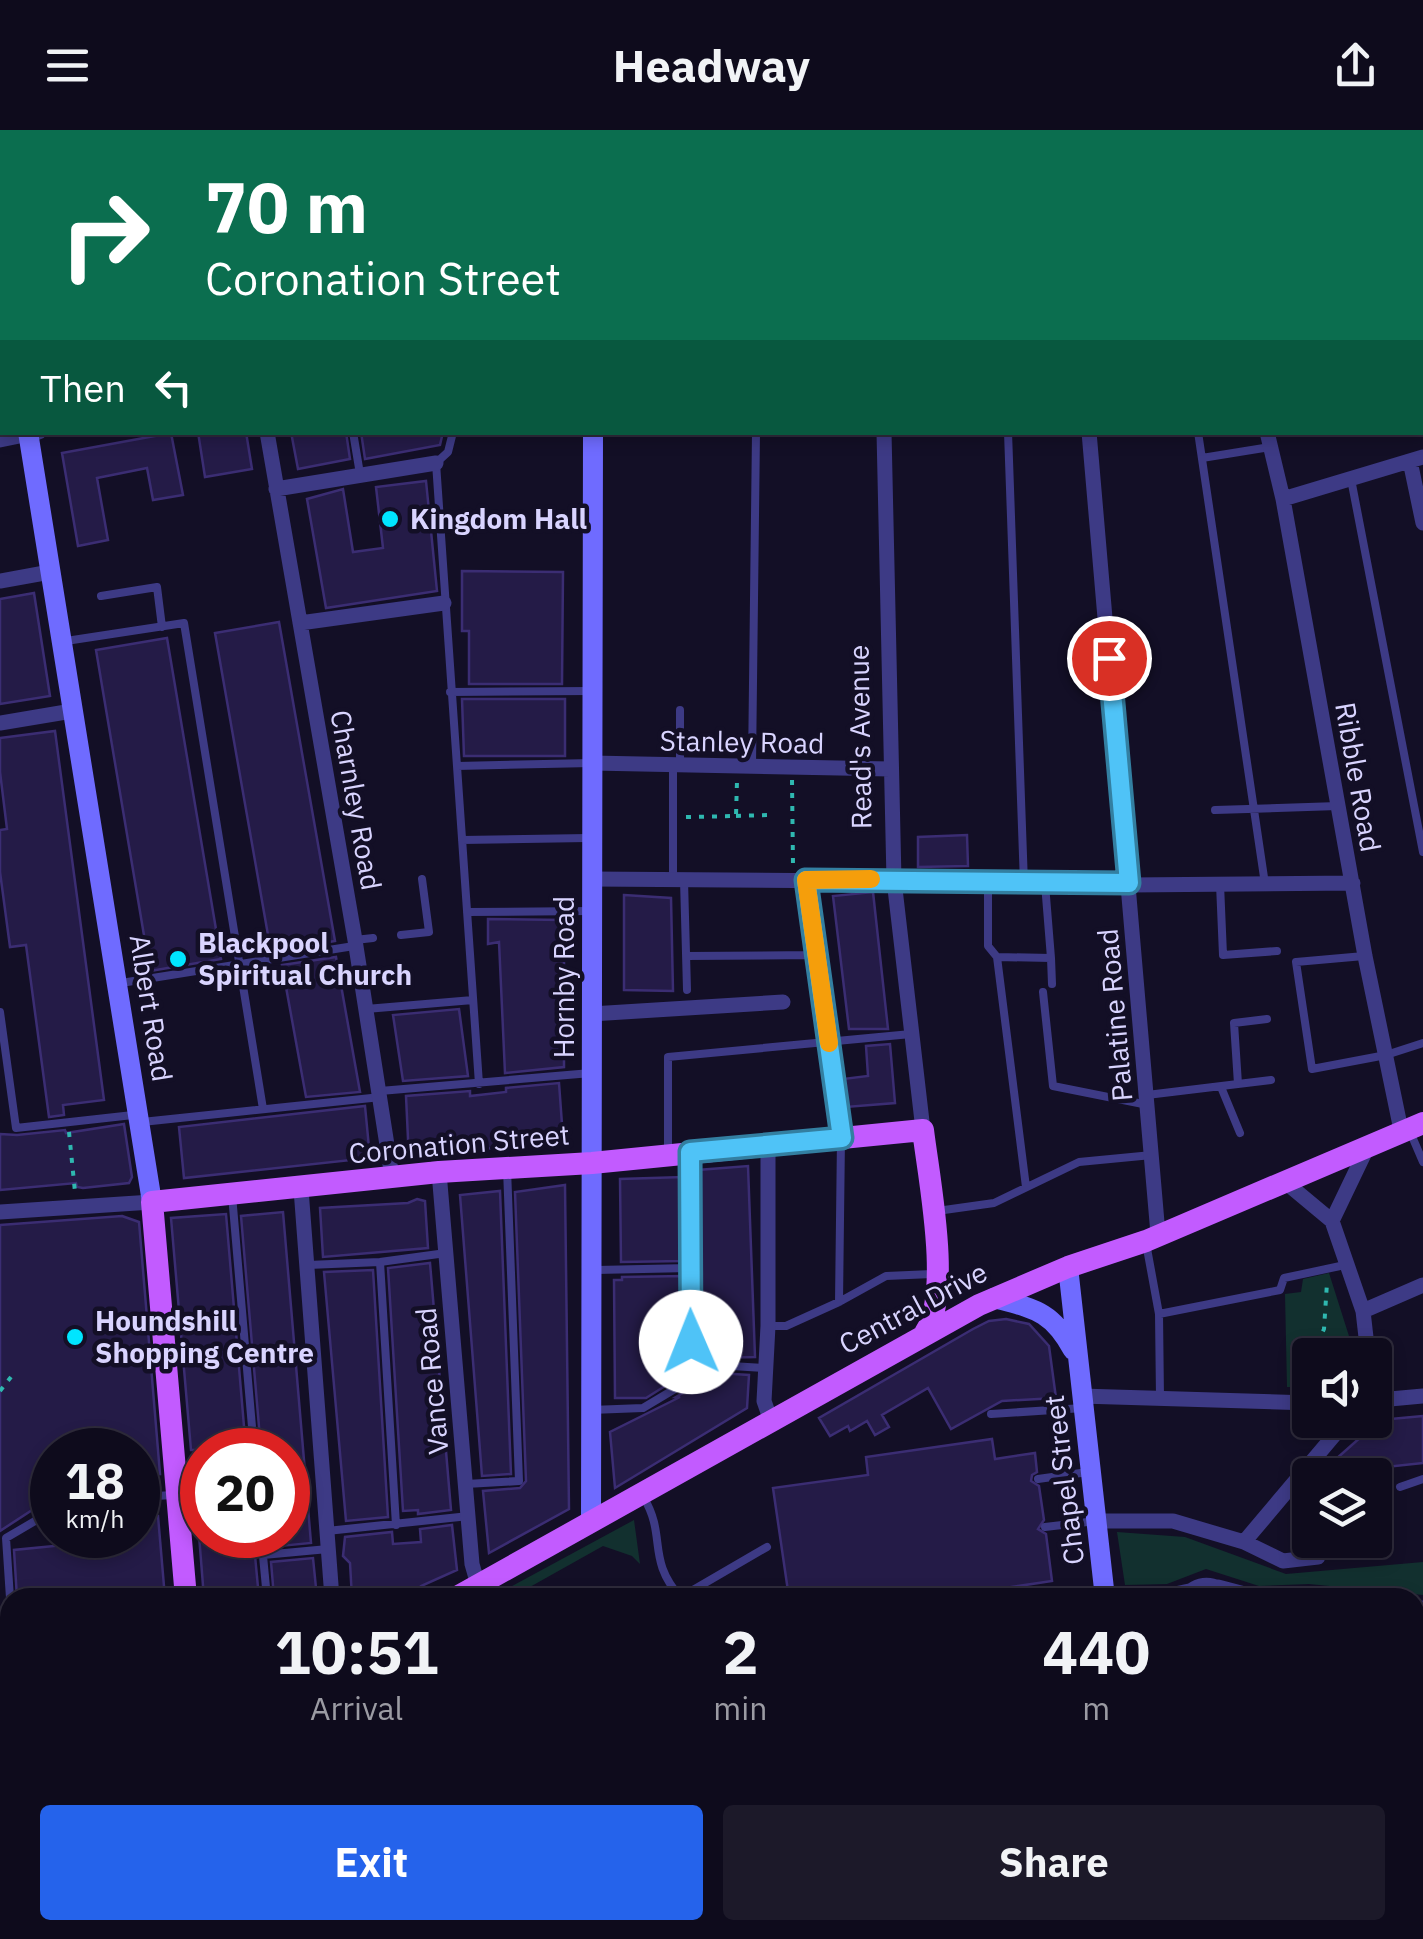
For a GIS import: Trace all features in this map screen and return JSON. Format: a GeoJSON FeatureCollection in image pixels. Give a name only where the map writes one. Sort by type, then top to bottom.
{"type":"FeatureCollection","features":[{"type":"Feature","properties":{"kind":"main road","name":"Central Drive"},"geometry":{"type":"LineString","coordinates":[[473,1588],[986,1302],[1068,1267],[1152,1238],[1411,1127]]}},
{"type":"Feature","properties":{"kind":"main road","name":"Coronation Street"},"geometry":{"type":"LineString","coordinates":[[152,1202],[439,1172],[592,1163],[923,1130]]}},
{"type":"Feature","properties":{"kind":"main road","name":"Read's Avenue"},"geometry":{"type":"LineString","coordinates":[[923,1130],[938,1276],[936,1308],[925,1333]]}},
{"type":"Feature","properties":{"kind":"main road","name":"Albert Road"},"geometry":{"type":"LineString","coordinates":[[152,1202],[185,1588]]}},
{"type":"Feature","properties":{"kind":"main road"},"geometry":{"type":"LineString","coordinates":[[938,1276],[952,1291],[986,1302]]}},
{"type":"Feature","properties":{"kind":"street","name":"Albert Road"},"geometry":{"type":"LineString","coordinates":[[32,435],[50,572],[152,1202]]}},
{"type":"Feature","properties":{"kind":"street","name":"Charnley Road"},"geometry":{"type":"LineString","coordinates":[[267,435],[392,1177]]}},
{"type":"Feature","properties":{"kind":"street","name":"Hornby Road"},"geometry":{"type":"LineString","coordinates":[[591,1521],[593,435]]}},
{"type":"Feature","properties":{"kind":"street","name":"Read's Avenue"},"geometry":{"type":"LineString","coordinates":[[884,435],[894,880],[923,1130]]}},
{"type":"Feature","properties":{"kind":"street","name":"Palatine Road"},"geometry":{"type":"LineString","coordinates":[[1089,435],[1152,1156],[1152,1238]]}},
{"type":"Feature","properties":{"kind":"street","name":"Ribble Road"},"geometry":{"type":"LineString","coordinates":[[1270,436],[1365,956],[1386,1054],[1411,1127]]}},
{"type":"Feature","properties":{"kind":"street"},"geometry":{"type":"LineString","coordinates":[[1283,498],[1417,459],[1423,523]]}},
{"type":"Feature","properties":{"kind":"street"},"geometry":{"type":"LineString","coordinates":[[276,489],[436,463]]}},
{"type":"Feature","properties":{"kind":"street"},"geometry":{"type":"LineString","coordinates":[[0,581],[50,572]]}},
{"type":"Feature","properties":{"kind":"street"},"geometry":{"type":"LineString","coordinates":[[300,623],[444,604]]}},
{"type":"Feature","properties":{"kind":"street"},"geometry":{"type":"LineString","coordinates":[[0,723],[72,711]]}},
{"type":"Feature","properties":{"kind":"street","name":"Stanley Road"},"geometry":{"type":"LineString","coordinates":[[592,763],[890,769]]}},
{"type":"Feature","properties":{"kind":"street"},"geometry":{"type":"LineString","coordinates":[[592,879],[1352,883]]}},
{"type":"Feature","properties":{"kind":"street"},"geometry":{"type":"LineString","coordinates":[[591,1014],[782,1002]]}},
{"type":"Feature","properties":{"kind":"street"},"geometry":{"type":"LineString","coordinates":[[768,1146],[764,1406],[771,1422]]}},
{"type":"Feature","properties":{"kind":"street"},"geometry":{"type":"LineString","coordinates":[[1332,1221],[1367,1148]]}},
{"type":"Feature","properties":{"kind":"street","name":"Vance Road"},"geometry":{"type":"LineString","coordinates":[[439,1172],[472,1564],[478,1585]]}},
{"type":"Feature","properties":{"kind":"street"},"geometry":{"type":"LineString","coordinates":[[1284,1181],[1332,1221],[1363,1311],[1366,1338]]}},
{"type":"Feature","properties":{"kind":"street"},"geometry":{"type":"LineString","coordinates":[[301,1189],[331,1588]]}},
{"type":"Feature","properties":{"kind":"street","name":"Coronation Street"},"geometry":{"type":"LineString","coordinates":[[0,1212],[152,1202]]}},
{"type":"Feature","properties":{"kind":"street","name":"Chapel Street"},"geometry":{"type":"LineString","coordinates":[[1068,1267],[1104,1588]]}},
{"type":"Feature","properties":{"kind":"street"},"geometry":{"type":"LineString","coordinates":[[1363,1311],[1423,1286]]}},
{"type":"Feature","properties":{"kind":"street","name":"Chapel Street"},"geometry":{"type":"LineString","coordinates":[[986,1302],[1019,1305],[1056,1322],[1076,1356]]}},
{"type":"Feature","properties":{"kind":"street"},"geometry":{"type":"LineString","coordinates":[[1392,1399],[1423,1396]]}},
{"type":"Feature","properties":{"kind":"street"},"geometry":{"type":"LineString","coordinates":[[1082,1402],[1160,1398],[1292,1403]]}},
{"type":"Feature","properties":{"kind":"street"},"geometry":{"type":"LineString","coordinates":[[1244,1542],[1332,1438]]}},
{"type":"Feature","properties":{"kind":"street"},"geometry":{"type":"LineString","coordinates":[[1096,1520],[1173,1520],[1244,1542],[1282,1560],[1318,1558]]}},
{"type":"Feature","properties":{"kind":"lane"},"geometry":{"type":"LineString","coordinates":[[354,435],[360,474]]}},
{"type":"Feature","properties":{"kind":"lane"},"geometry":{"type":"LineString","coordinates":[[452,435],[448,452],[436,463],[479,1084]]}},
{"type":"Feature","properties":{"kind":"lane"},"geometry":{"type":"LineString","coordinates":[[744,766],[756,435]]}},
{"type":"Feature","properties":{"kind":"lane"},"geometry":{"type":"LineString","coordinates":[[1008,435],[1024,884]]}},
{"type":"Feature","properties":{"kind":"lane"},"geometry":{"type":"LineString","coordinates":[[1198,435],[1265,884]]}},
{"type":"Feature","properties":{"kind":"lane"},"geometry":{"type":"LineString","coordinates":[[1202,458],[1270,436]]}},
{"type":"Feature","properties":{"kind":"lane"},"geometry":{"type":"LineString","coordinates":[[1351,479],[1423,852]]}},
{"type":"Feature","properties":{"kind":"lane"},"geometry":{"type":"LineString","coordinates":[[101,596],[156,587],[162,627]]}},
{"type":"Feature","properties":{"kind":"lane"},"geometry":{"type":"LineString","coordinates":[[61,642],[184,624],[263,1109]]}},
{"type":"Feature","properties":{"kind":"lane"},"geometry":{"type":"LineString","coordinates":[[450,692],[592,691]]}},
{"type":"Feature","properties":{"kind":"lane"},"geometry":{"type":"LineString","coordinates":[[680,710],[673,817],[687,990]]}},
{"type":"Feature","properties":{"kind":"lane"},"geometry":{"type":"LineString","coordinates":[[457,766],[592,763]]}},
{"type":"Feature","properties":{"kind":"lane"},"geometry":{"type":"LineString","coordinates":[[1215,810],[1338,806]]}},
{"type":"Feature","properties":{"kind":"lane"},"geometry":{"type":"LineString","coordinates":[[462,840],[592,838]]}},
{"type":"Feature","properties":{"kind":"lane"},"geometry":{"type":"LineString","coordinates":[[401,935],[429,932],[422,879]]}},
{"type":"Feature","properties":{"kind":"lane"},"geometry":{"type":"LineString","coordinates":[[800,880],[816,956],[842,1138],[839,1302]]}},
{"type":"Feature","properties":{"kind":"lane"},"geometry":{"type":"LineString","coordinates":[[988,883],[988,946],[997,958],[1026,1186]]}},
{"type":"Feature","properties":{"kind":"lane"},"geometry":{"type":"LineString","coordinates":[[1046,884],[1052,984]]}},
{"type":"Feature","properties":{"kind":"lane"},"geometry":{"type":"LineString","coordinates":[[1220,884],[1223,955],[1277,951]]}},
{"type":"Feature","properties":{"kind":"lane"},"geometry":{"type":"LineString","coordinates":[[467,912],[591,911]]}},
{"type":"Feature","properties":{"kind":"lane"},"geometry":{"type":"LineString","coordinates":[[117,984],[374,938]]}},
{"type":"Feature","properties":{"kind":"lane"},"geometry":{"type":"LineString","coordinates":[[686,956],[816,956]]}},
{"type":"Feature","properties":{"kind":"lane"},"geometry":{"type":"LineString","coordinates":[[1365,956],[1296,962],[1312,1069],[1423,1043]]}},
{"type":"Feature","properties":{"kind":"lane"},"geometry":{"type":"LineString","coordinates":[[997,958],[1051,958]]}},
{"type":"Feature","properties":{"kind":"lane"},"geometry":{"type":"LineString","coordinates":[[1043,992],[1053,1086],[1147,1100],[1270,1080]]}},
{"type":"Feature","properties":{"kind":"lane"},"geometry":{"type":"LineString","coordinates":[[366,1009],[473,1000]]}},
{"type":"Feature","properties":{"kind":"lane"},"geometry":{"type":"LineString","coordinates":[[0,1012],[16,1128],[263,1109],[591,1073]]}},
{"type":"Feature","properties":{"kind":"lane"},"geometry":{"type":"LineString","coordinates":[[1238,1084],[1234,1023],[1267,1019]]}},
{"type":"Feature","properties":{"kind":"lane"},"geometry":{"type":"LineString","coordinates":[[692,1378],[690,1268],[668,1057],[911,1034]]}},
{"type":"Feature","properties":{"kind":"lane"},"geometry":{"type":"LineString","coordinates":[[1221,1086],[1240,1133]]}},
{"type":"Feature","properties":{"kind":"lane"},"geometry":{"type":"LineString","coordinates":[[1411,1127],[1423,1162]]}},
{"type":"Feature","properties":{"kind":"lane"},"geometry":{"type":"LineString","coordinates":[[932,1212],[994,1203],[1078,1162],[1152,1156]]}},
{"type":"Feature","properties":{"kind":"lane"},"geometry":{"type":"LineString","coordinates":[[466,1484],[519,1481],[507,1169]]}},
{"type":"Feature","properties":{"kind":"lane"},"geometry":{"type":"LineString","coordinates":[[232,1195],[252,1428]]}},
{"type":"Feature","properties":{"kind":"lane"},"geometry":{"type":"LineString","coordinates":[[1152,1238],[1160,1314],[1160,1398]]}},
{"type":"Feature","properties":{"kind":"lane"},"geometry":{"type":"LineString","coordinates":[[308,1265],[380,1262],[446,1252]]}},
{"type":"Feature","properties":{"kind":"lane"},"geometry":{"type":"LineString","coordinates":[[380,1262],[396,1525]]}},
{"type":"Feature","properties":{"kind":"lane"},"geometry":{"type":"LineString","coordinates":[[1160,1314],[1280,1290],[1284,1278],[1345,1265]]}},
{"type":"Feature","properties":{"kind":"lane"},"geometry":{"type":"LineString","coordinates":[[592,1270],[690,1268]]}},
{"type":"Feature","properties":{"kind":"lane"},"geometry":{"type":"LineString","coordinates":[[768,1326],[786,1326],[886,1276],[938,1276]]}},
{"type":"Feature","properties":{"kind":"lane"},"geometry":{"type":"LineString","coordinates":[[591,1410],[643,1408],[715,1365],[765,1368]]}},
{"type":"Feature","properties":{"kind":"lane"},"geometry":{"type":"LineString","coordinates":[[991,1414],[1082,1402]]}},
{"type":"Feature","properties":{"kind":"lane"},"geometry":{"type":"LineString","coordinates":[[1038,1479],[1090,1472]]}},
{"type":"Feature","properties":{"kind":"lane"},"geometry":{"type":"LineString","coordinates":[[1400,1487],[1423,1479]]}},
{"type":"Feature","properties":{"kind":"lane"},"geometry":{"type":"LineString","coordinates":[[160,1495],[178,1494]]}},
{"type":"Feature","properties":{"kind":"lane"},"geometry":{"type":"LineString","coordinates":[[642,1494],[653,1513],[657,1560],[672,1588]]}},
{"type":"Feature","properties":{"kind":"lane"},"geometry":{"type":"LineString","coordinates":[[328,1531],[469,1516]]}},
{"type":"Feature","properties":{"kind":"lane"},"geometry":{"type":"LineString","coordinates":[[1045,1526],[1096,1520]]}},
{"type":"Feature","properties":{"kind":"lane"},"geometry":{"type":"LineString","coordinates":[[9,1588],[6,1538],[30,1524]]}},
{"type":"Feature","properties":{"kind":"lane"},"geometry":{"type":"LineString","coordinates":[[695,1588],[767,1546]]}},
{"type":"Feature","properties":{"kind":"lane"},"geometry":{"type":"LineString","coordinates":[[310,1551],[329,1549]]}},
{"type":"Feature","properties":{"kind":"lane"},"geometry":{"type":"LineString","coordinates":[[262,1558],[266,1588]]}},
{"type":"Feature","properties":{"kind":"path"},"geometry":{"type":"LineString","coordinates":[[736,816],[744,766]]}},
{"type":"Feature","properties":{"kind":"path"},"geometry":{"type":"LineString","coordinates":[[792,767],[800,880]]}},
{"type":"Feature","properties":{"kind":"path"},"geometry":{"type":"LineString","coordinates":[[673,817],[769,816]]}},
{"type":"Feature","properties":{"kind":"path"},"geometry":{"type":"LineString","coordinates":[[68,1123],[76,1207]]}},
{"type":"Feature","properties":{"kind":"path"},"geometry":{"type":"LineString","coordinates":[[1320,1338],[1328,1294],[1325,1270]]}},
{"type":"Feature","properties":{"kind":"path"},"geometry":{"type":"LineString","coordinates":[[0,1391],[11,1377]]}},
{"type":"Feature","properties":{"kind":"green space"},"geometry":{"type":"Polygon","coordinates":[[[1329,1273],[1350,1338],[1292,1338],[1292,1387],[1287,1387],[1285,1294],[1301,1292],[1303,1279],[1329,1273]]]}},
{"type":"Feature","properties":{"kind":"green space"},"geometry":{"type":"Polygon","coordinates":[[[634,1520],[640,1564],[632,1556],[603,1546],[528,1588],[509,1588],[634,1520]]]}},
{"type":"Feature","properties":{"kind":"green space"},"geometry":{"type":"Polygon","coordinates":[[[1117,1532],[1185,1537],[1286,1574],[1423,1562],[1423,1588],[1259,1586],[1206,1569],[1167,1584],[1125,1585],[1117,1532]]]}},
{"type":"Feature","properties":{"kind":"building"},"geometry":{"type":"Polygon","coordinates":[[[171,435],[183,495],[153,500],[147,468],[97,478],[108,540],[78,546],[62,453],[171,435]]]}},
{"type":"Feature","properties":{"kind":"building"},"geometry":{"type":"Polygon","coordinates":[[[198,435],[246,435],[252,469],[205,477],[198,435]]]}},
{"type":"Feature","properties":{"kind":"building"},"geometry":{"type":"Polygon","coordinates":[[[292,435],[346,435],[350,459],[298,469],[292,435]]]}},
{"type":"Feature","properties":{"kind":"building"},"geometry":{"type":"Polygon","coordinates":[[[361,435],[442,435],[440,445],[365,459],[361,435]]]}},
{"type":"Feature","properties":{"kind":"building"},"geometry":{"type":"Polygon","coordinates":[[[426,481],[437,591],[326,608],[307,499],[343,489],[353,552],[383,548],[376,487],[426,481]]]}},
{"type":"Feature","properties":{"kind":"building"},"geometry":{"type":"Polygon","coordinates":[[[462,571],[563,572],[562,684],[469,684],[469,631],[462,631],[462,571]]]}},
{"type":"Feature","properties":{"kind":"building"},"geometry":{"type":"Polygon","coordinates":[[[34,593],[50,696],[0,704],[0,599],[34,593]]]}},
{"type":"Feature","properties":{"kind":"building"},"geometry":{"type":"Polygon","coordinates":[[[279,622],[335,941],[271,952],[215,633],[279,622]]]}},
{"type":"Feature","properties":{"kind":"building"},"geometry":{"type":"Polygon","coordinates":[[[167,638],[221,959],[150,971],[96,650],[167,638]]]}},
{"type":"Feature","properties":{"kind":"building"},"geometry":{"type":"Polygon","coordinates":[[[462,699],[565,699],[565,756],[464,756],[462,699]]]}},
{"type":"Feature","properties":{"kind":"building"},"geometry":{"type":"Polygon","coordinates":[[[55,731],[104,1100],[63,1105],[64,1115],[49,1117],[26,945],[10,947],[0,872],[0,830],[7,829],[0,738],[55,731]]]}},
{"type":"Feature","properties":{"kind":"building"},"geometry":{"type":"Polygon","coordinates":[[[967,835],[968,866],[918,867],[918,837],[967,835]]]}},
{"type":"Feature","properties":{"kind":"building"},"geometry":{"type":"Polygon","coordinates":[[[873,892],[888,1029],[849,1029],[833,896],[873,892]]]}},
{"type":"Feature","properties":{"kind":"building"},"geometry":{"type":"Polygon","coordinates":[[[624,895],[671,898],[673,991],[624,990],[624,895]]]}},
{"type":"Feature","properties":{"kind":"building"},"geometry":{"type":"Polygon","coordinates":[[[488,919],[564,920],[564,1067],[505,1073],[499,942],[488,944],[488,919]]]}},
{"type":"Feature","properties":{"kind":"building"},"geometry":{"type":"Polygon","coordinates":[[[336,957],[360,1092],[306,1097],[282,965],[336,957]]]}},
{"type":"Feature","properties":{"kind":"building"},"geometry":{"type":"Polygon","coordinates":[[[459,1009],[468,1076],[403,1081],[393,1015],[459,1009]]]}},
{"type":"Feature","properties":{"kind":"building"},"geometry":{"type":"Polygon","coordinates":[[[890,1044],[895,1103],[846,1107],[843,1079],[868,1076],[866,1046],[890,1044]]]}},
{"type":"Feature","properties":{"kind":"building"},"geometry":{"type":"Polygon","coordinates":[[[559,1083],[563,1138],[409,1160],[406,1096],[470,1091],[470,1096],[559,1083]]]}},
{"type":"Feature","properties":{"kind":"building"},"geometry":{"type":"Polygon","coordinates":[[[365,1106],[370,1158],[184,1178],[179,1127],[365,1106]]]}},
{"type":"Feature","properties":{"kind":"building"},"geometry":{"type":"Polygon","coordinates":[[[124,1124],[132,1177],[129,1183],[0,1190],[0,1134],[65,1130],[66,1133],[124,1124]]]}},
{"type":"Feature","properties":{"kind":"building"},"geometry":{"type":"Polygon","coordinates":[[[748,1166],[755,1357],[714,1358],[699,1366],[698,1170],[748,1166]]]}},
{"type":"Feature","properties":{"kind":"building"},"geometry":{"type":"Polygon","coordinates":[[[683,1177],[683,1261],[621,1262],[620,1179],[683,1177]]]}},
{"type":"Feature","properties":{"kind":"building"},"geometry":{"type":"Polygon","coordinates":[[[565,1185],[569,1509],[489,1553],[483,1491],[520,1488],[526,1481],[515,1192],[565,1185]]]}},
{"type":"Feature","properties":{"kind":"building"},"geometry":{"type":"Polygon","coordinates":[[[500,1191],[511,1474],[482,1476],[460,1195],[500,1191]]]}},
{"type":"Feature","properties":{"kind":"building"},"geometry":{"type":"Polygon","coordinates":[[[425,1201],[428,1248],[323,1257],[320,1208],[408,1203],[425,1201]]]}},
{"type":"Feature","properties":{"kind":"building"},"geometry":{"type":"Polygon","coordinates":[[[283,1212],[301,1428],[259,1428],[241,1216],[283,1212]]]}},
{"type":"Feature","properties":{"kind":"building"},"geometry":{"type":"Polygon","coordinates":[[[226,1214],[244,1428],[189,1428],[171,1218],[226,1214]]]}},
{"type":"Feature","properties":{"kind":"building","name":"Houndshill Shopping Centre"},"geometry":{"type":"Polygon","coordinates":[[[122,1216],[139,1222],[156,1428],[30,1428],[30,1511],[0,1531],[0,1225],[122,1216]]]}},
{"type":"Feature","properties":{"kind":"building"},"geometry":{"type":"Polygon","coordinates":[[[430,1263],[451,1510],[418,1514],[418,1510],[403,1511],[388,1268],[430,1263]]]}},
{"type":"Feature","properties":{"kind":"building"},"geometry":{"type":"Polygon","coordinates":[[[373,1270],[388,1517],[346,1521],[324,1272],[373,1270]]]}},
{"type":"Feature","properties":{"kind":"building"},"geometry":{"type":"Polygon","coordinates":[[[684,1276],[684,1374],[646,1398],[615,1398],[614,1280],[684,1276]]]}},
{"type":"Feature","properties":{"kind":"building"},"geometry":{"type":"Polygon","coordinates":[[[1006,1319],[1029,1324],[1049,1346],[1056,1398],[1002,1401],[951,1429],[928,1388],[882,1415],[889,1427],[875,1435],[867,1421],[830,1436],[819,1418],[973,1329],[989,1321],[1006,1319]]]}},
{"type":"Feature","properties":{"kind":"building"},"geometry":{"type":"Polygon","coordinates":[[[717,1373],[749,1375],[747,1408],[615,1488],[610,1432],[680,1397],[676,1397],[717,1373]]]}},
{"type":"Feature","properties":{"kind":"building"},"geometry":{"type":"Polygon","coordinates":[[[1423,1416],[1423,1463],[1392,1466],[1392,1458],[1337,1458],[1360,1438],[1392,1438],[1392,1419],[1423,1416]]]}},
{"type":"Feature","properties":{"kind":"building"},"geometry":{"type":"Polygon","coordinates":[[[992,1439],[995,1459],[1035,1453],[1037,1472],[1031,1481],[1039,1486],[1044,1520],[1038,1529],[1046,1534],[1052,1581],[1005,1588],[788,1588],[773,1488],[868,1475],[866,1457],[992,1439]]]}},
{"type":"Feature","properties":{"kind":"building"},"geometry":{"type":"Polygon","coordinates":[[[452,1525],[457,1570],[419,1588],[351,1588],[350,1563],[343,1556],[345,1537],[392,1532],[393,1544],[421,1542],[420,1529],[452,1525]]]}},
{"type":"Feature","properties":{"kind":"building"},"geometry":{"type":"Polygon","coordinates":[[[160,1539],[164,1588],[16,1588],[14,1550],[30,1548],[30,1558],[160,1558],[160,1539]]]}},
{"type":"Feature","properties":{"kind":"building"},"geometry":{"type":"Polygon","coordinates":[[[201,1558],[255,1558],[258,1588],[203,1588],[201,1558]]]}},
{"type":"Feature","properties":{"kind":"building"},"geometry":{"type":"Polygon","coordinates":[[[313,1558],[316,1588],[273,1588],[271,1562],[313,1558]]]}},
{"type":"Feature","properties":{"kind":"slow traffic"},"geometry":{"type":"LineString","coordinates":[[829,1043],[806,880],[871,879]]}},
{"type":"Feature","properties":{"kind":"place","name":"Kingdom Hall"},"geometry":{"type":"Point","coordinates":[390,519]}},
{"type":"Feature","properties":{"kind":"place","name":"Blackpool Spiritual Church"},"geometry":{"type":"Point","coordinates":[178,959]}},
{"type":"Feature","properties":{"kind":"place","name":"Houndshill Shopping Centre"},"geometry":{"type":"Point","coordinates":[75,1337]}},
{"type":"Feature","properties":{"kind":"route"},"geometry":{"type":"LineString","coordinates":[[691,1342],[690,1152],[842,1138],[806,880],[1129,883],[1109,658]]}}]}
